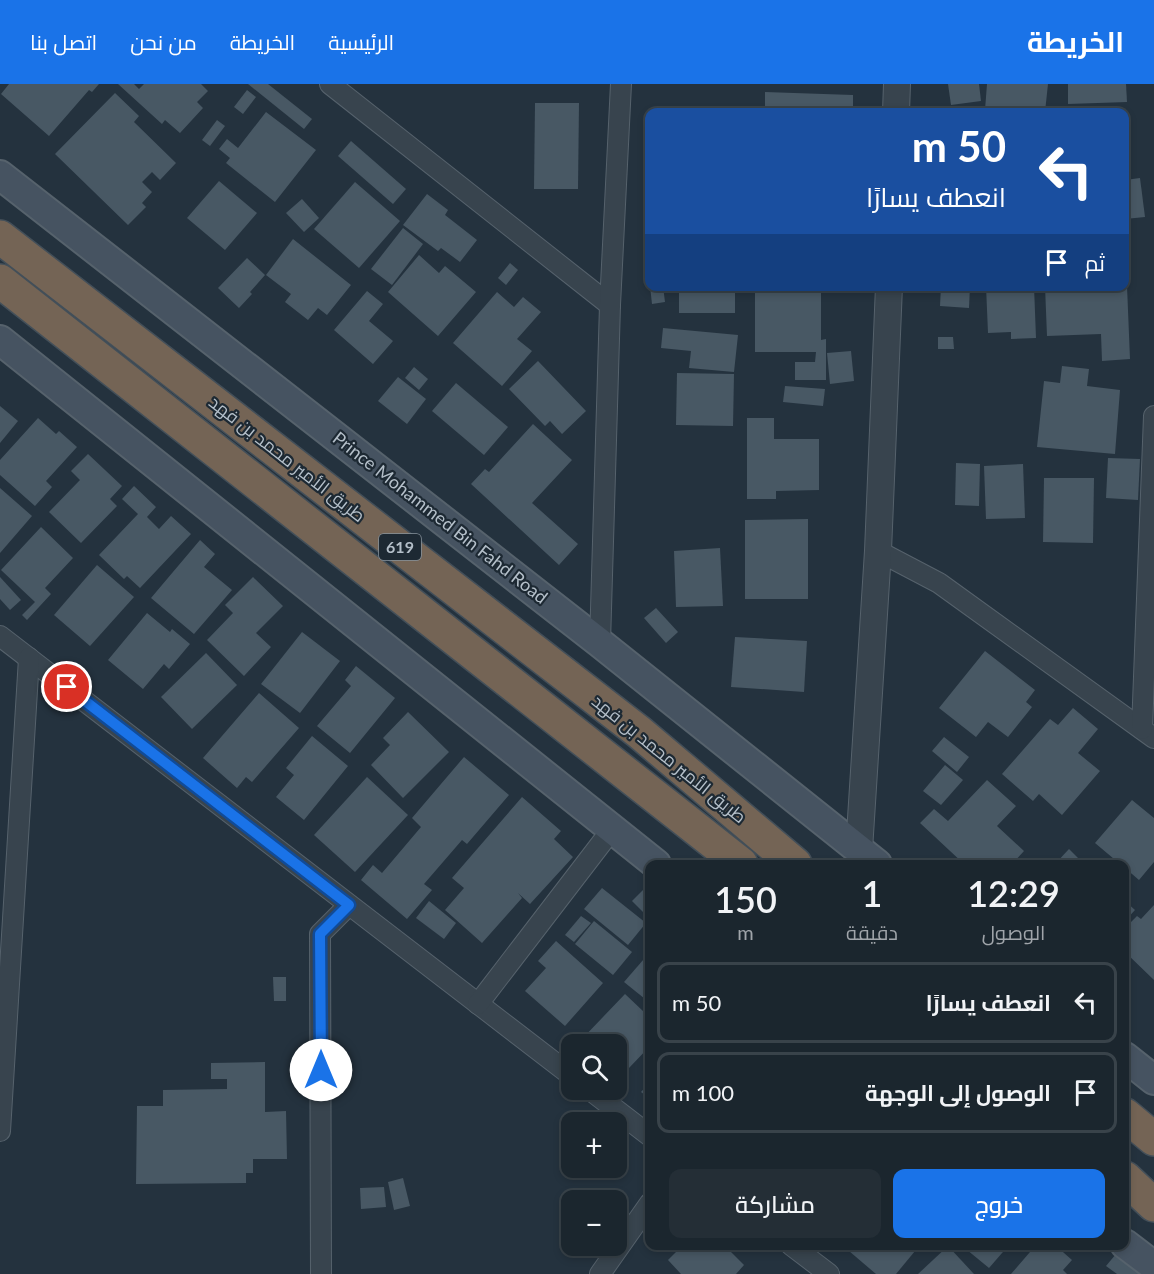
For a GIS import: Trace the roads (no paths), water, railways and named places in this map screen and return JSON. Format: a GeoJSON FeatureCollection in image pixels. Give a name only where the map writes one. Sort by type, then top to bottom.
{"type":"FeatureCollection","features":[{"type":"Feature","properties":{"kind":"highway","name":"طريق الأمير محمد بن فهد"},"geometry":{"type":"LineString","coordinates":[[0,237],[639,732],[790,860]]}},
{"type":"Feature","properties":{"kind":"highway","name":"طريق الأمير محمد بن فهد"},"geometry":{"type":"LineString","coordinates":[[0,281],[736,860]]}},
{"type":"Feature","properties":{"kind":"highway"},"geometry":{"type":"LineString","coordinates":[[1129,1112],[1154,1128]]}},
{"type":"Feature","properties":{"kind":"highway"},"geometry":{"type":"LineString","coordinates":[[1129,1118],[1154,1139]]}},
{"type":"Feature","properties":{"kind":"highway"},"geometry":{"type":"LineString","coordinates":[[1129,1180],[1154,1199]]}},
{"type":"Feature","properties":{"kind":"highway"},"geometry":{"type":"LineString","coordinates":[[1129,1181],[1154,1205]]}},
{"type":"Feature","properties":{"kind":"main road","name":"Prince Mohammed Bin Fahd Road"},"geometry":{"type":"LineString","coordinates":[[0,175],[600,643],[868,857]]}},
{"type":"Feature","properties":{"kind":"main road"},"geometry":{"type":"LineString","coordinates":[[0,340],[651,860]]}},
{"type":"Feature","properties":{"kind":"main road"},"geometry":{"type":"LineString","coordinates":[[1129,1060],[1154,1080]]}},
{"type":"Feature","properties":{"kind":"main road"},"geometry":{"type":"LineString","coordinates":[[1129,1247],[1154,1266]]}},
{"type":"Feature","properties":{"kind":"street"},"geometry":{"type":"LineString","coordinates":[[330,84],[610,305]]}},
{"type":"Feature","properties":{"kind":"street"},"geometry":{"type":"LineString","coordinates":[[600,643],[610,305],[621,84]]}},
{"type":"Feature","properties":{"kind":"street"},"geometry":{"type":"LineString","coordinates":[[896,108],[897,84]]}},
{"type":"Feature","properties":{"kind":"street"},"geometry":{"type":"LineString","coordinates":[[868,857],[889,291]]}},
{"type":"Feature","properties":{"kind":"street"},"geometry":{"type":"LineString","coordinates":[[1148,733],[1154,416]]}},
{"type":"Feature","properties":{"kind":"street"},"geometry":{"type":"LineString","coordinates":[[878,551],[939,583],[1148,733]]}},
{"type":"Feature","properties":{"kind":"street"},"geometry":{"type":"LineString","coordinates":[[0,636],[561,1068]]}},
{"type":"Feature","properties":{"kind":"street"},"geometry":{"type":"LineString","coordinates":[[0,1131],[29,658]]}},
{"type":"Feature","properties":{"kind":"street"},"geometry":{"type":"LineString","coordinates":[[478,1004],[613,828]]}},
{"type":"Feature","properties":{"kind":"street"},"geometry":{"type":"LineString","coordinates":[[321,1274],[320,934],[349,905]]}},
{"type":"Feature","properties":{"kind":"street"},"geometry":{"type":"LineString","coordinates":[[603,1100],[645,1132]]}},
{"type":"Feature","properties":{"kind":"street"},"geometry":{"type":"LineString","coordinates":[[600,1274],[645,1210]]}},
{"type":"Feature","properties":{"kind":"street"},"geometry":{"type":"LineString","coordinates":[[798,1250],[829,1274]]}}]}
